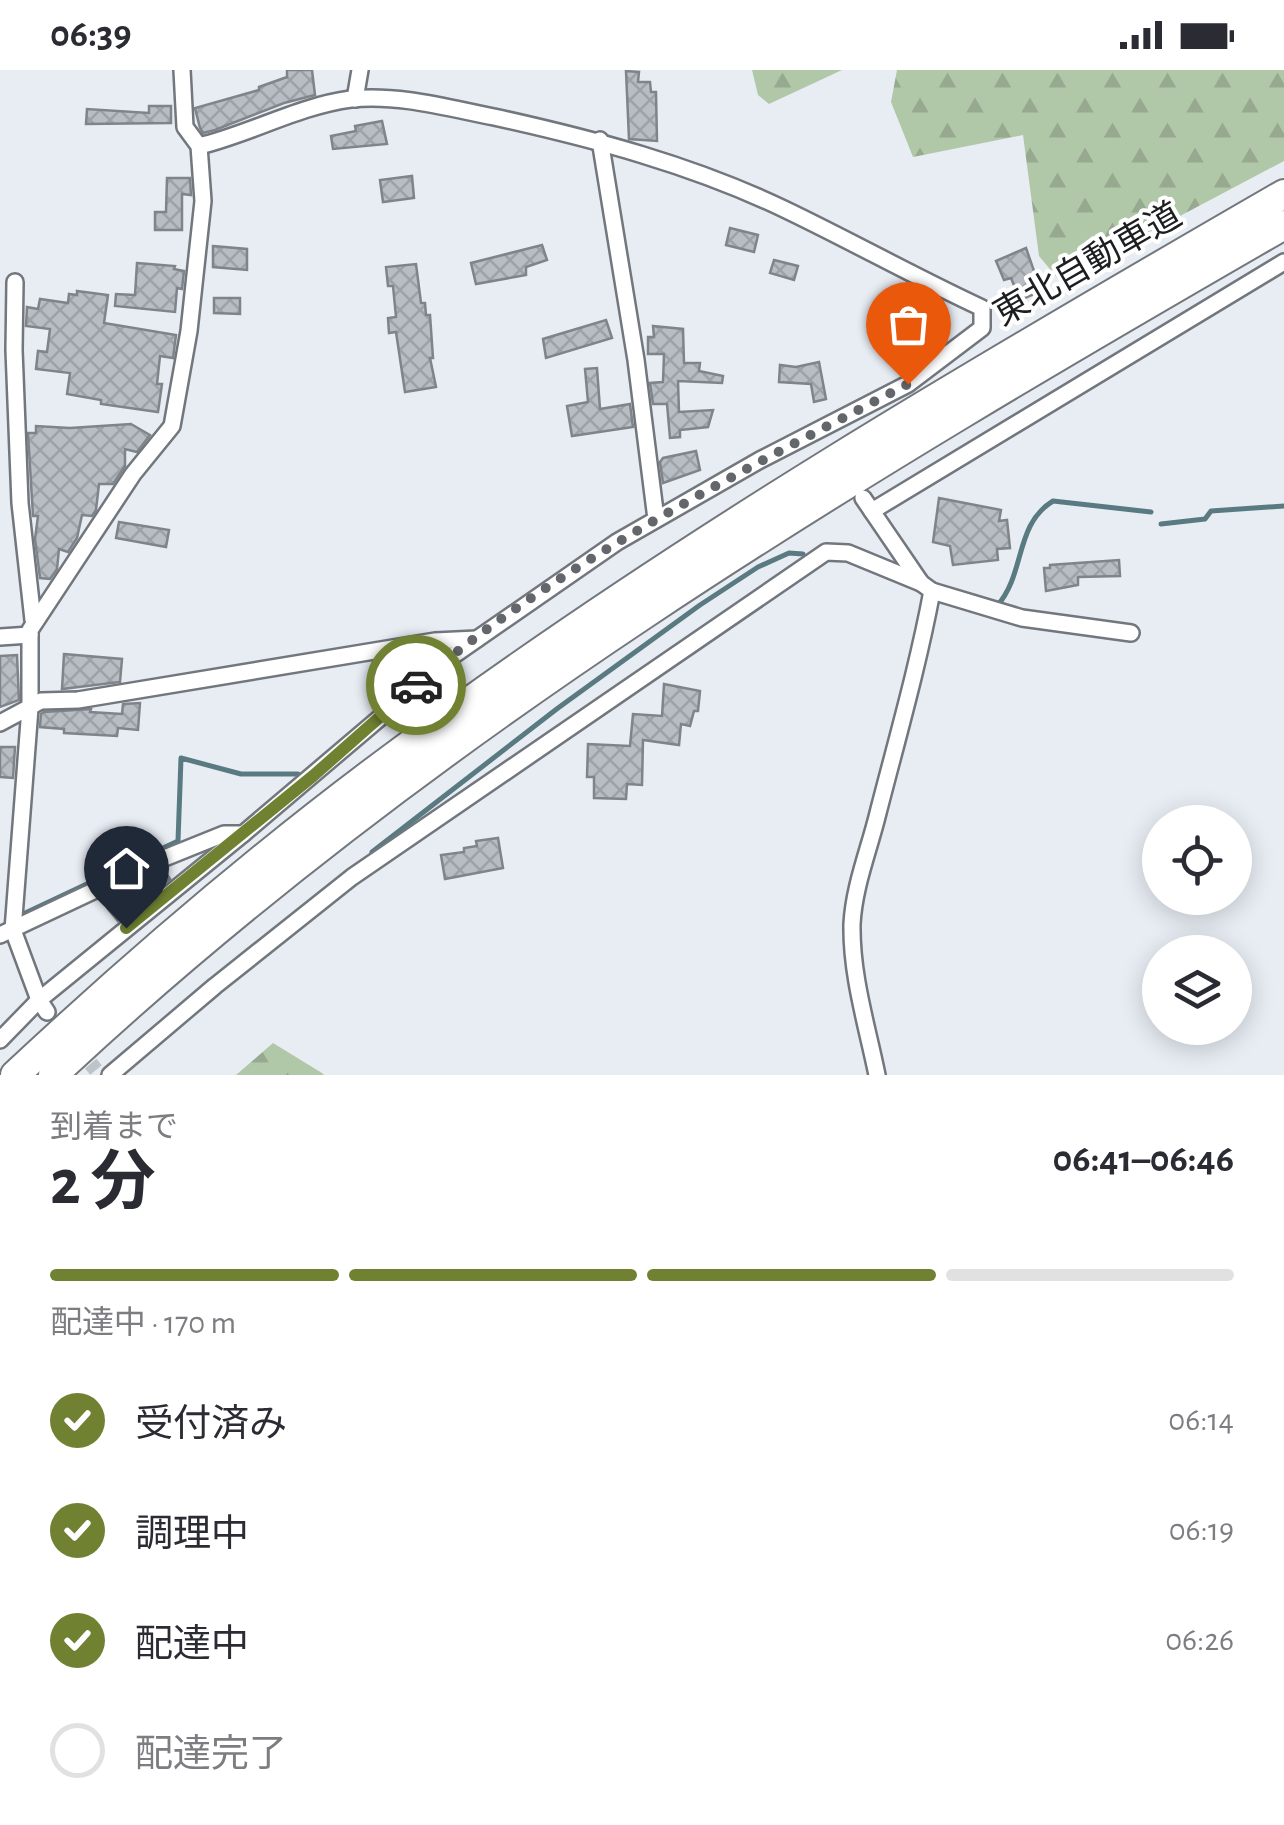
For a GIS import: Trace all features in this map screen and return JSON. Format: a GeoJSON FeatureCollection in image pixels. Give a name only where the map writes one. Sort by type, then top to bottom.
{"type":"FeatureCollection","features":[{"type":"Feature","properties":{"kind":"highway","name":"東北自動車道"},"geometry":{"type":"LineString","coordinates":[[14,1075],[214,898],[303,826],[585,620],[917,410],[1284,194]]}},
{"type":"Feature","properties":{"kind":"highway","name":"東北自動車道"},"geometry":{"type":"LineString","coordinates":[[53,1075],[109,1022],[318,848],[462,738],[616,631],[777,526],[978,403],[1284,225]]}},
{"type":"Feature","properties":{"kind":"street"},"geometry":{"type":"LineString","coordinates":[[0,637],[32,628],[133,474],[172,426],[189,331],[204,201],[199,146],[185,127],[182,70]]}},
{"type":"Feature","properties":{"kind":"street"},"geometry":{"type":"LineString","coordinates":[[355,99],[360,70]]}},
{"type":"Feature","properties":{"kind":"street"},"geometry":{"type":"LineString","coordinates":[[0,1040],[420,682],[477,639],[576,569],[656,519],[908,384],[982,328],[982,308],[783,208],[600,140],[442,106],[355,99],[296,113],[199,146]]}},
{"type":"Feature","properties":{"kind":"street"},"geometry":{"type":"LineString","coordinates":[[600,140],[636,360],[656,519]]}},
{"type":"Feature","properties":{"kind":"street"},"geometry":{"type":"LineString","coordinates":[[877,1075],[861,1002],[853,912],[929,592],[867,504],[1284,262]]}},
{"type":"Feature","properties":{"kind":"street"},"geometry":{"type":"LineString","coordinates":[[15,282],[7,349],[32,628],[30,708],[6,932],[43,1006]]}},
{"type":"Feature","properties":{"kind":"street"},"geometry":{"type":"LineString","coordinates":[[0,469],[19,468]]}},
{"type":"Feature","properties":{"kind":"street"},"geometry":{"type":"LineString","coordinates":[[102,1073],[352,877],[826,552],[848,553],[929,592],[984,608],[1067,626],[1132,633]]}},
{"type":"Feature","properties":{"kind":"street"},"geometry":{"type":"LineString","coordinates":[[0,723],[42,702],[78,700],[434,640],[477,639]]}},
{"type":"Feature","properties":{"kind":"street"},"geometry":{"type":"LineString","coordinates":[[6,932],[157,861],[224,834],[243,834]]}},
{"type":"Feature","properties":{"kind":"green space"},"geometry":{"type":"Polygon","coordinates":[[[752,70],[842,70],[769,104],[758,95],[752,70]]]}},
{"type":"Feature","properties":{"kind":"green space"},"geometry":{"type":"Polygon","coordinates":[[[897,70],[1284,70],[1284,161],[1059,280],[1039,256],[1023,135],[913,157],[891,102],[897,70]]]}},
{"type":"Feature","properties":{"kind":"green space"},"geometry":{"type":"Polygon","coordinates":[[[273,1043],[322,1073],[324,1075],[236,1075],[273,1043]]]}},
{"type":"Feature","properties":{"kind":"building"},"geometry":{"type":"Polygon","coordinates":[[[287,70],[312,70],[315,95],[203,133],[195,108],[259,90],[287,77],[287,70]]]}},
{"type":"Feature","properties":{"kind":"building"},"geometry":{"type":"Polygon","coordinates":[[[626,71],[639,72],[638,82],[650,82],[651,92],[656,92],[657,141],[629,139],[626,71]]]}},
{"type":"Feature","properties":{"kind":"building"},"geometry":{"type":"Polygon","coordinates":[[[149,106],[171,106],[171,123],[86,124],[87,109],[149,113],[149,106]]]}},
{"type":"Feature","properties":{"kind":"building"},"geometry":{"type":"Polygon","coordinates":[[[382,121],[387,144],[333,149],[331,136],[382,121]]]}},
{"type":"Feature","properties":{"kind":"building"},"geometry":{"type":"Polygon","coordinates":[[[412,176],[414,198],[383,202],[380,180],[412,176]]]}},
{"type":"Feature","properties":{"kind":"building"},"geometry":{"type":"Polygon","coordinates":[[[167,178],[190,178],[191,195],[182,194],[182,230],[155,230],[155,212],[166,212],[167,178]]]}},
{"type":"Feature","properties":{"kind":"building"},"geometry":{"type":"Polygon","coordinates":[[[730,228],[758,235],[754,252],[726,245],[730,228]]]}},
{"type":"Feature","properties":{"kind":"building"},"geometry":{"type":"Polygon","coordinates":[[[542,245],[547,260],[526,267],[526,275],[476,284],[471,263],[542,245]]]}},
{"type":"Feature","properties":{"kind":"building"},"geometry":{"type":"Polygon","coordinates":[[[213,246],[247,249],[247,270],[213,267],[213,246]]]}},
{"type":"Feature","properties":{"kind":"building"},"geometry":{"type":"Polygon","coordinates":[[[1026,248],[1041,291],[1020,300],[1011,278],[1004,280],[996,261],[1026,248]]]}},
{"type":"Feature","properties":{"kind":"building"},"geometry":{"type":"Polygon","coordinates":[[[774,260],[798,266],[794,280],[770,273],[774,260]]]}},
{"type":"Feature","properties":{"kind":"building"},"geometry":{"type":"Polygon","coordinates":[[[137,263],[175,266],[174,269],[184,271],[182,289],[177,288],[175,312],[115,306],[116,294],[135,295],[137,263]]]}},
{"type":"Feature","properties":{"kind":"building"},"geometry":{"type":"Polygon","coordinates":[[[416,264],[421,303],[425,303],[426,315],[430,315],[430,358],[436,387],[405,392],[396,332],[389,333],[388,318],[396,317],[393,286],[388,286],[386,267],[416,264]]]}},
{"type":"Feature","properties":{"kind":"building"},"geometry":{"type":"Polygon","coordinates":[[[77,291],[108,295],[104,323],[176,335],[173,358],[160,356],[158,412],[101,404],[101,400],[67,394],[70,373],[36,369],[38,351],[47,352],[50,329],[26,326],[27,307],[38,309],[40,299],[68,303],[69,294],[77,295],[77,291]]]}},
{"type":"Feature","properties":{"kind":"building"},"geometry":{"type":"Polygon","coordinates":[[[214,298],[240,298],[240,314],[214,313],[214,298]]]}},
{"type":"Feature","properties":{"kind":"building"},"geometry":{"type":"Polygon","coordinates":[[[606,320],[612,338],[546,358],[543,339],[606,320]]]}},
{"type":"Feature","properties":{"kind":"building"},"geometry":{"type":"Polygon","coordinates":[[[653,326],[683,329],[684,363],[700,363],[699,371],[723,376],[722,383],[678,381],[679,412],[713,410],[708,427],[680,430],[680,437],[670,438],[667,404],[653,404],[650,383],[663,382],[664,354],[648,354],[653,326]]]}},
{"type":"Feature","properties":{"kind":"building"},"geometry":{"type":"Polygon","coordinates":[[[819,362],[826,399],[814,402],[811,384],[779,382],[780,365],[796,367],[819,362]]]}},
{"type":"Feature","properties":{"kind":"building"},"geometry":{"type":"Polygon","coordinates":[[[597,368],[600,409],[630,404],[633,427],[572,436],[567,406],[588,402],[585,369],[597,368]]]}},
{"type":"Feature","properties":{"kind":"building"},"geometry":{"type":"Polygon","coordinates":[[[131,424],[150,435],[137,452],[125,449],[125,466],[113,484],[99,484],[96,510],[92,516],[82,515],[77,538],[68,552],[59,549],[57,569],[50,579],[40,578],[35,539],[38,516],[33,516],[28,433],[36,433],[36,426],[131,424]]]}},
{"type":"Feature","properties":{"kind":"building"},"geometry":{"type":"Polygon","coordinates":[[[696,451],[700,470],[663,483],[663,458],[696,451]]]}},
{"type":"Feature","properties":{"kind":"building"},"geometry":{"type":"Polygon","coordinates":[[[939,498],[1001,510],[999,521],[1007,520],[1010,548],[997,549],[998,560],[953,565],[950,546],[933,542],[939,498]]]}},
{"type":"Feature","properties":{"kind":"building"},"geometry":{"type":"Polygon","coordinates":[[[119,522],[169,530],[166,547],[116,538],[119,522]]]}},
{"type":"Feature","properties":{"kind":"building"},"geometry":{"type":"Polygon","coordinates":[[[1119,560],[1120,576],[1078,577],[1078,585],[1046,591],[1044,568],[1050,565],[1119,560]]]}},
{"type":"Feature","properties":{"kind":"building"},"geometry":{"type":"Polygon","coordinates":[[[64,654],[122,659],[120,682],[62,689],[64,654]]]}},
{"type":"Feature","properties":{"kind":"building"},"geometry":{"type":"Polygon","coordinates":[[[17,655],[19,700],[0,707],[0,656],[17,655]]]}},
{"type":"Feature","properties":{"kind":"building"},"geometry":{"type":"Polygon","coordinates":[[[664,684],[700,691],[698,711],[694,711],[690,726],[681,724],[679,745],[643,740],[642,785],[627,784],[626,799],[594,798],[594,777],[587,777],[588,744],[630,746],[633,714],[662,716],[664,684]]]}},
{"type":"Feature","properties":{"kind":"building"},"geometry":{"type":"Polygon","coordinates":[[[140,703],[138,730],[118,728],[117,736],[64,733],[64,729],[40,727],[44,712],[91,709],[90,712],[122,714],[123,704],[140,703]]]}},
{"type":"Feature","properties":{"kind":"building"},"geometry":{"type":"Polygon","coordinates":[[[0,747],[15,747],[13,778],[0,777],[0,747]]]}},
{"type":"Feature","properties":{"kind":"building"},"geometry":{"type":"Polygon","coordinates":[[[498,838],[503,868],[445,879],[441,855],[464,852],[464,848],[477,846],[476,841],[498,838]]]}},
{"type":"Feature","properties":{"kind":"building"},"geometry":{"type":"Polygon","coordinates":[[[164,870],[170,879],[118,921],[108,909],[164,870]]]}},
{"type":"Feature","properties":{"kind":"waterway"},"geometry":{"type":"LineString","coordinates":[[997,606],[1013,579],[1032,523],[1053,501],[1151,512]]}},
{"type":"Feature","properties":{"kind":"waterway"},"geometry":{"type":"LineString","coordinates":[[1161,524],[1205,519],[1211,511],[1284,506]]}},
{"type":"Feature","properties":{"kind":"waterway"},"geometry":{"type":"LineString","coordinates":[[372,852],[558,708],[700,605],[758,567],[789,553],[803,554]]}},
{"type":"Feature","properties":{"kind":"waterway"},"geometry":{"type":"LineString","coordinates":[[21,915],[178,841],[181,758],[241,774],[298,774]]}},
{"type":"Feature","properties":{"kind":"tunnel"},"geometry":{"type":"LineString","coordinates":[[76,1046],[96,1070]]}},
{"type":"Feature","properties":{"kind":"way so far"},"geometry":{"type":"LineString","coordinates":[[416,685],[617,542],[760,460],[908,384]]}},
{"type":"Feature","properties":{"kind":"route"},"geometry":{"type":"LineString","coordinates":[[126,928],[313,776],[416,685]]}}]}
